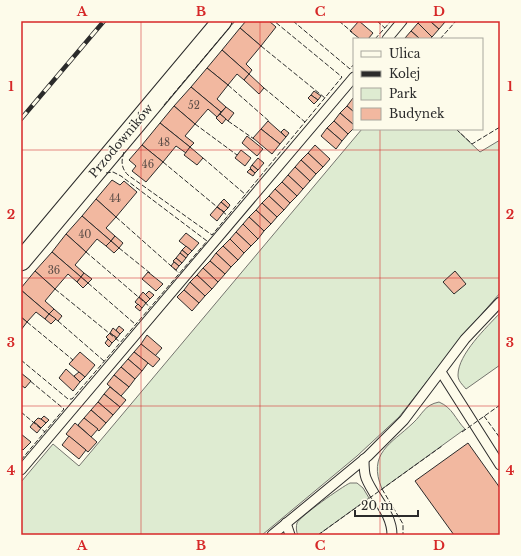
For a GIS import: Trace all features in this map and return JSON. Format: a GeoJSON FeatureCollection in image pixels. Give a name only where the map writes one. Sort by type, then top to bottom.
{"type":"FeatureCollection","features":[{"type":"Feature","properties":{"kind":"street","name":"Przodowników"},"geometry":{"type":"LineString","coordinates":[[21,261],[222,21]]}},
{"type":"Feature","properties":{"kind":"lane"},"geometry":{"type":"LineString","coordinates":[[388,38],[402,21]]}},
{"type":"Feature","properties":{"kind":"lane"},"geometry":{"type":"LineString","coordinates":[[21,470],[353,78]]}},
{"type":"Feature","properties":{"kind":"lane"},"geometry":{"type":"LineString","coordinates":[[272,535],[364,459],[404,420],[464,339],[500,302]]}},
{"type":"Feature","properties":{"kind":"lane"},"geometry":{"type":"LineString","coordinates":[[441,372],[500,465]]}},
{"type":"Feature","properties":{"kind":"lane"},"geometry":{"type":"LineString","coordinates":[[364,459],[366,477],[389,518],[392,527],[392,535]]}},
{"type":"Feature","properties":{"kind":"lane"},"geometry":{"type":"LineString","coordinates":[[286,523],[290,535]]}},
{"type":"Feature","properties":{"kind":"green space"},"geometry":{"type":"Polygon","coordinates":[[[361,130],[457,130],[480,152],[500,140],[500,293],[461,338],[399,417],[357,456],[262,535],[21,535],[21,482],[53,444],[79,466],[361,130]]]}},
{"type":"Feature","properties":{"kind":"green space"},"geometry":{"type":"Polygon","coordinates":[[[500,313],[500,365],[466,389],[458,377],[459,367],[463,358],[474,341],[500,313]]]}},
{"type":"Feature","properties":{"kind":"green space"},"geometry":{"type":"Polygon","coordinates":[[[439,402],[448,407],[465,429],[382,489],[378,477],[377,466],[379,458],[384,450],[430,405],[439,402]]]}},
{"type":"Feature","properties":{"kind":"green space"},"geometry":{"type":"Polygon","coordinates":[[[350,483],[357,483],[363,488],[369,498],[318,535],[298,535],[296,526],[297,523],[305,515],[350,483]]]}},
{"type":"Feature","properties":{"kind":"building"},"geometry":{"type":"Polygon","coordinates":[[[246,21],[269,21],[276,27],[261,46],[240,28],[246,21]]]}},
{"type":"Feature","properties":{"kind":"building"},"geometry":{"type":"Polygon","coordinates":[[[359,21],[373,33],[369,38],[359,38],[350,31],[359,21]]]}},
{"type":"Feature","properties":{"kind":"building"},"geometry":{"type":"Polygon","coordinates":[[[420,21],[430,21],[439,29],[432,37],[418,23],[420,21]]]}},
{"type":"Feature","properties":{"kind":"building"},"geometry":{"type":"Polygon","coordinates":[[[430,21],[445,21],[445,22],[439,29],[430,21]]]}},
{"type":"Feature","properties":{"kind":"building"},"geometry":{"type":"Polygon","coordinates":[[[418,23],[432,37],[419,38],[411,31],[418,23]]]}},
{"type":"Feature","properties":{"kind":"building"},"geometry":{"type":"Polygon","coordinates":[[[240,28],[261,46],[246,64],[252,70],[249,74],[222,50],[240,28]]]}},
{"type":"Feature","properties":{"kind":"building"},"geometry":{"type":"Polygon","coordinates":[[[411,31],[419,38],[405,38],[411,31]]]}},
{"type":"Feature","properties":{"kind":"building"},"geometry":{"type":"Polygon","coordinates":[[[222,50],[249,74],[244,80],[237,74],[228,85],[207,68],[222,50]]]}},
{"type":"Feature","properties":{"kind":"building"},"geometry":{"type":"Polygon","coordinates":[[[207,68],[228,85],[217,99],[226,107],[221,112],[191,87],[207,68]]]}},
{"type":"Feature","properties":{"kind":"building"},"geometry":{"type":"Polygon","coordinates":[[[249,74],[264,88],[259,94],[244,80],[249,74]]]}},
{"type":"Feature","properties":{"kind":"building"},"geometry":{"type":"Polygon","coordinates":[[[191,87],[221,112],[217,117],[208,109],[195,124],[174,106],[191,87]]]}},
{"type":"Feature","properties":{"kind":"building"},"geometry":{"type":"Polygon","coordinates":[[[314,91],[321,96],[318,100],[311,95],[314,91]]]}},
{"type":"Feature","properties":{"kind":"building"},"geometry":{"type":"Polygon","coordinates":[[[311,95],[318,100],[314,104],[308,98],[311,95]]]}},
{"type":"Feature","properties":{"kind":"building"},"geometry":{"type":"Polygon","coordinates":[[[353,98],[353,111],[347,106],[353,98]]]}},
{"type":"Feature","properties":{"kind":"building"},"geometry":{"type":"Polygon","coordinates":[[[174,106],[195,124],[185,136],[194,143],[190,147],[160,123],[174,106]]]}},
{"type":"Feature","properties":{"kind":"building"},"geometry":{"type":"Polygon","coordinates":[[[347,106],[353,111],[353,124],[340,113],[347,106]]]}},
{"type":"Feature","properties":{"kind":"building"},"geometry":{"type":"Polygon","coordinates":[[[226,107],[234,113],[228,121],[220,114],[226,107]]]}},
{"type":"Feature","properties":{"kind":"building"},"geometry":{"type":"Polygon","coordinates":[[[340,113],[353,124],[353,129],[348,134],[334,121],[340,113]]]}},
{"type":"Feature","properties":{"kind":"building"},"geometry":{"type":"Polygon","coordinates":[[[220,114],[226,119],[222,124],[216,118],[220,114]]]}},
{"type":"Feature","properties":{"kind":"building"},"geometry":{"type":"Polygon","coordinates":[[[268,121],[286,137],[280,144],[261,129],[268,121]]]}},
{"type":"Feature","properties":{"kind":"building"},"geometry":{"type":"Polygon","coordinates":[[[334,121],[348,134],[342,141],[327,128],[334,121]]]}},
{"type":"Feature","properties":{"kind":"building"},"geometry":{"type":"Polygon","coordinates":[[[160,123],[190,147],[186,153],[176,146],[163,162],[142,145],[160,123]]]}},
{"type":"Feature","properties":{"kind":"building"},"geometry":{"type":"Polygon","coordinates":[[[327,128],[342,141],[336,149],[321,136],[327,128]]]}},
{"type":"Feature","properties":{"kind":"building"},"geometry":{"type":"Polygon","coordinates":[[[261,129],[280,144],[272,154],[253,138],[261,129]]]}},
{"type":"Feature","properties":{"kind":"building"},"geometry":{"type":"Polygon","coordinates":[[[284,129],[289,133],[286,137],[281,132],[284,129]]]}},
{"type":"Feature","properties":{"kind":"building"},"geometry":{"type":"Polygon","coordinates":[[[247,136],[263,149],[257,156],[242,143],[247,136]]]}},
{"type":"Feature","properties":{"kind":"building"},"geometry":{"type":"Polygon","coordinates":[[[142,145],[163,162],[146,182],[132,171],[136,166],[129,160],[142,145]]]}},
{"type":"Feature","properties":{"kind":"building"},"geometry":{"type":"Polygon","coordinates":[[[315,145],[330,159],[323,167],[308,153],[315,145]]]}},
{"type":"Feature","properties":{"kind":"building"},"geometry":{"type":"Polygon","coordinates":[[[190,147],[203,158],[197,165],[184,155],[190,147]]]}},
{"type":"Feature","properties":{"kind":"building"},"geometry":{"type":"Polygon","coordinates":[[[241,150],[251,158],[245,166],[235,158],[241,150]]]}},
{"type":"Feature","properties":{"kind":"building"},"geometry":{"type":"Polygon","coordinates":[[[308,153],[323,167],[316,174],[301,160],[308,153]]]}},
{"type":"Feature","properties":{"kind":"building"},"geometry":{"type":"Polygon","coordinates":[[[258,158],[264,163],[258,170],[252,165],[258,158]]]}},
{"type":"Feature","properties":{"kind":"building"},"geometry":{"type":"Polygon","coordinates":[[[301,160],[316,174],[310,181],[295,167],[301,160]]]}},
{"type":"Feature","properties":{"kind":"building"},"geometry":{"type":"Polygon","coordinates":[[[252,165],[258,170],[255,173],[250,168],[252,165]]]}},
{"type":"Feature","properties":{"kind":"building"},"geometry":{"type":"Polygon","coordinates":[[[295,167],[310,181],[303,189],[288,175],[295,167]]]}},
{"type":"Feature","properties":{"kind":"building"},"geometry":{"type":"Polygon","coordinates":[[[250,169],[255,173],[253,176],[247,172],[250,169]]]}},
{"type":"Feature","properties":{"kind":"building"},"geometry":{"type":"Polygon","coordinates":[[[288,175],[303,189],[297,196],[282,182],[288,175]]]}},
{"type":"Feature","properties":{"kind":"building"},"geometry":{"type":"Polygon","coordinates":[[[112,180],[120,185],[124,181],[137,192],[116,217],[96,199],[112,180]]]}},
{"type":"Feature","properties":{"kind":"building"},"geometry":{"type":"Polygon","coordinates":[[[282,182],[297,196],[290,203],[275,189],[282,182]]]}},
{"type":"Feature","properties":{"kind":"building"},"geometry":{"type":"Polygon","coordinates":[[[275,189],[290,203],[284,210],[269,196],[275,189]]]}},
{"type":"Feature","properties":{"kind":"building"},"geometry":{"type":"Polygon","coordinates":[[[269,196],[284,210],[277,217],[262,203],[269,196]]]}},
{"type":"Feature","properties":{"kind":"building"},"geometry":{"type":"Polygon","coordinates":[[[96,199],[116,217],[106,228],[115,236],[111,241],[82,216],[96,199]]]}},
{"type":"Feature","properties":{"kind":"building"},"geometry":{"type":"Polygon","coordinates":[[[224,199],[230,205],[228,208],[221,202],[224,199]]]}},
{"type":"Feature","properties":{"kind":"building"},"geometry":{"type":"Polygon","coordinates":[[[221,202],[228,208],[224,212],[217,207],[221,202]]]}},
{"type":"Feature","properties":{"kind":"building"},"geometry":{"type":"Polygon","coordinates":[[[262,203],[277,217],[271,224],[256,210],[262,203]]]}},
{"type":"Feature","properties":{"kind":"building"},"geometry":{"type":"Polygon","coordinates":[[[217,207],[224,212],[217,221],[210,215],[217,207]]]}},
{"type":"Feature","properties":{"kind":"building"},"geometry":{"type":"Polygon","coordinates":[[[256,210],[271,224],[264,231],[249,217],[256,210]]]}},
{"type":"Feature","properties":{"kind":"building"},"geometry":{"type":"Polygon","coordinates":[[[82,216],[111,241],[106,246],[97,239],[86,252],[66,234],[82,216]]]}},
{"type":"Feature","properties":{"kind":"building"},"geometry":{"type":"Polygon","coordinates":[[[249,217],[264,231],[258,239],[243,224],[249,217]]]}},
{"type":"Feature","properties":{"kind":"building"},"geometry":{"type":"Polygon","coordinates":[[[243,224],[258,239],[251,246],[236,232],[243,224]]]}},
{"type":"Feature","properties":{"kind":"building"},"geometry":{"type":"Polygon","coordinates":[[[236,232],[251,246],[244,253],[230,239],[236,232]]]}},
{"type":"Feature","properties":{"kind":"building"},"geometry":{"type":"Polygon","coordinates":[[[186,233],[199,243],[192,251],[179,241],[186,233]]]}},
{"type":"Feature","properties":{"kind":"building"},"geometry":{"type":"Polygon","coordinates":[[[66,234],[86,252],[75,265],[84,273],[81,277],[52,252],[66,234]]]}},
{"type":"Feature","properties":{"kind":"building"},"geometry":{"type":"Polygon","coordinates":[[[115,236],[123,243],[119,248],[111,241],[115,236]]]}},
{"type":"Feature","properties":{"kind":"building"},"geometry":{"type":"Polygon","coordinates":[[[230,239],[244,253],[238,260],[223,246],[230,239]]]}},
{"type":"Feature","properties":{"kind":"building"},"geometry":{"type":"Polygon","coordinates":[[[111,241],[119,248],[114,253],[106,246],[111,241]]]}},
{"type":"Feature","properties":{"kind":"building"},"geometry":{"type":"Polygon","coordinates":[[[186,246],[192,251],[188,255],[182,250],[186,246]]]}},
{"type":"Feature","properties":{"kind":"building"},"geometry":{"type":"Polygon","coordinates":[[[223,246],[238,260],[231,267],[216,253],[223,246]]]}},
{"type":"Feature","properties":{"kind":"building"},"geometry":{"type":"Polygon","coordinates":[[[182,250],[188,255],[186,258],[180,253],[182,250]]]}},
{"type":"Feature","properties":{"kind":"building"},"geometry":{"type":"Polygon","coordinates":[[[52,252],[81,277],[77,282],[68,274],[55,289],[35,271],[52,252]]]}},
{"type":"Feature","properties":{"kind":"building"},"geometry":{"type":"Polygon","coordinates":[[[180,253],[186,258],[182,263],[176,258],[180,253]]]}},
{"type":"Feature","properties":{"kind":"building"},"geometry":{"type":"Polygon","coordinates":[[[216,253],[231,267],[225,274],[210,261],[216,253]]]}},
{"type":"Feature","properties":{"kind":"building"},"geometry":{"type":"Polygon","coordinates":[[[176,258],[182,263],[179,266],[173,261],[176,258]]]}},
{"type":"Feature","properties":{"kind":"building"},"geometry":{"type":"Polygon","coordinates":[[[210,261],[225,274],[218,282],[203,268],[210,261]]]}},
{"type":"Feature","properties":{"kind":"building"},"geometry":{"type":"Polygon","coordinates":[[[174,262],[179,266],[176,270],[171,266],[174,262]]]}},
{"type":"Feature","properties":{"kind":"building"},"geometry":{"type":"Polygon","coordinates":[[[203,268],[218,282],[212,289],[197,275],[203,268]]]}},
{"type":"Feature","properties":{"kind":"building"},"geometry":{"type":"Polygon","coordinates":[[[35,271],[55,289],[45,301],[54,309],[49,314],[21,290],[35,271]]]}},
{"type":"Feature","properties":{"kind":"building"},"geometry":{"type":"Polygon","coordinates":[[[455,271],[466,284],[454,294],[443,282],[455,271]]]}},
{"type":"Feature","properties":{"kind":"building"},"geometry":{"type":"Polygon","coordinates":[[[148,272],[163,284],[156,291],[142,279],[148,272]]]}},
{"type":"Feature","properties":{"kind":"building"},"geometry":{"type":"Polygon","coordinates":[[[84,273],[92,279],[88,283],[81,277],[84,273]]]}},
{"type":"Feature","properties":{"kind":"building"},"geometry":{"type":"Polygon","coordinates":[[[197,275],[212,289],[205,296],[190,282],[197,275]]]}},
{"type":"Feature","properties":{"kind":"building"},"geometry":{"type":"Polygon","coordinates":[[[81,277],[88,283],[83,288],[77,282],[81,277]]]}},
{"type":"Feature","properties":{"kind":"building"},"geometry":{"type":"Polygon","coordinates":[[[190,282],[205,296],[199,303],[184,290],[190,282]]]}},
{"type":"Feature","properties":{"kind":"building"},"geometry":{"type":"Polygon","coordinates":[[[21,290],[49,314],[45,319],[36,312],[27,322],[21,317],[21,290]]]}},
{"type":"Feature","properties":{"kind":"building"},"geometry":{"type":"Polygon","coordinates":[[[184,290],[199,303],[192,311],[177,297],[184,290]]]}},
{"type":"Feature","properties":{"kind":"building"},"geometry":{"type":"Polygon","coordinates":[[[149,291],[154,295],[150,299],[145,295],[149,291]]]}},
{"type":"Feature","properties":{"kind":"building"},"geometry":{"type":"Polygon","coordinates":[[[143,292],[150,299],[146,303],[139,297],[143,292]]]}},
{"type":"Feature","properties":{"kind":"building"},"geometry":{"type":"Polygon","coordinates":[[[139,297],[146,303],[142,308],[135,302],[139,297]]]}},
{"type":"Feature","properties":{"kind":"building"},"geometry":{"type":"Polygon","coordinates":[[[138,304],[142,308],[140,311],[135,307],[138,304]]]}},
{"type":"Feature","properties":{"kind":"building"},"geometry":{"type":"Polygon","coordinates":[[[54,309],[62,316],[58,321],[49,314],[54,309]]]}},
{"type":"Feature","properties":{"kind":"building"},"geometry":{"type":"Polygon","coordinates":[[[49,314],[56,319],[51,324],[45,319],[49,314]]]}},
{"type":"Feature","properties":{"kind":"building"},"geometry":{"type":"Polygon","coordinates":[[[21,317],[27,322],[21,330],[21,317]]]}},
{"type":"Feature","properties":{"kind":"building"},"geometry":{"type":"Polygon","coordinates":[[[119,326],[124,330],[120,334],[116,330],[119,326]]]}},
{"type":"Feature","properties":{"kind":"building"},"geometry":{"type":"Polygon","coordinates":[[[113,328],[120,334],[117,338],[110,333],[113,328]]]}},
{"type":"Feature","properties":{"kind":"building"},"geometry":{"type":"Polygon","coordinates":[[[110,333],[117,338],[112,343],[106,337],[110,333]]]}},
{"type":"Feature","properties":{"kind":"building"},"geometry":{"type":"Polygon","coordinates":[[[147,335],[162,348],[155,356],[141,344],[147,335]]]}},
{"type":"Feature","properties":{"kind":"building"},"geometry":{"type":"Polygon","coordinates":[[[108,339],[112,343],[109,347],[105,343],[108,339]]]}},
{"type":"Feature","properties":{"kind":"building"},"geometry":{"type":"Polygon","coordinates":[[[141,344],[160,359],[153,367],[134,352],[141,344]]]}},
{"type":"Feature","properties":{"kind":"building"},"geometry":{"type":"Polygon","coordinates":[[[80,352],[95,365],[85,377],[69,364],[80,352]]]}},
{"type":"Feature","properties":{"kind":"building"},"geometry":{"type":"Polygon","coordinates":[[[134,352],[148,363],[142,371],[128,359],[134,352]]]}},
{"type":"Feature","properties":{"kind":"building"},"geometry":{"type":"Polygon","coordinates":[[[128,359],[142,371],[135,379],[121,367],[128,359]]]}},
{"type":"Feature","properties":{"kind":"building"},"geometry":{"type":"Polygon","coordinates":[[[121,367],[135,379],[129,387],[114,375],[121,367]]]}},
{"type":"Feature","properties":{"kind":"building"},"geometry":{"type":"Polygon","coordinates":[[[66,369],[80,382],[73,391],[59,378],[66,369]]]}},
{"type":"Feature","properties":{"kind":"building"},"geometry":{"type":"Polygon","coordinates":[[[79,372],[85,377],[80,382],[74,376],[79,372]]]}},
{"type":"Feature","properties":{"kind":"building"},"geometry":{"type":"Polygon","coordinates":[[[21,373],[31,381],[25,388],[21,385],[21,373]]]}},
{"type":"Feature","properties":{"kind":"building"},"geometry":{"type":"Polygon","coordinates":[[[114,375],[129,387],[121,396],[107,384],[114,375]]]}},
{"type":"Feature","properties":{"kind":"building"},"geometry":{"type":"Polygon","coordinates":[[[110,387],[126,400],[120,407],[104,394],[110,387]]]}},
{"type":"Feature","properties":{"kind":"building"},"geometry":{"type":"Polygon","coordinates":[[[104,394],[120,407],[113,415],[98,402],[104,394]]]}},
{"type":"Feature","properties":{"kind":"building"},"geometry":{"type":"Polygon","coordinates":[[[98,402],[113,415],[106,423],[91,410],[98,402]]]}},
{"type":"Feature","properties":{"kind":"building"},"geometry":{"type":"Polygon","coordinates":[[[91,410],[106,423],[99,431],[84,418],[91,410]]]}},
{"type":"Feature","properties":{"kind":"building"},"geometry":{"type":"Polygon","coordinates":[[[44,416],[49,420],[46,423],[41,419],[44,416]]]}},
{"type":"Feature","properties":{"kind":"building"},"geometry":{"type":"Polygon","coordinates":[[[38,418],[46,423],[41,428],[34,422],[38,418]]]}},
{"type":"Feature","properties":{"kind":"building"},"geometry":{"type":"Polygon","coordinates":[[[84,418],[98,429],[91,437],[78,425],[84,418]]]}},
{"type":"Feature","properties":{"kind":"building"},"geometry":{"type":"Polygon","coordinates":[[[34,422],[41,428],[37,433],[30,427],[34,422]]]}},
{"type":"Feature","properties":{"kind":"building"},"geometry":{"type":"Polygon","coordinates":[[[75,423],[97,442],[88,452],[66,434],[75,423]]]}},
{"type":"Feature","properties":{"kind":"building"},"geometry":{"type":"Polygon","coordinates":[[[21,434],[31,442],[23,450],[21,448],[21,434]]]}},
{"type":"Feature","properties":{"kind":"building"},"geometry":{"type":"Polygon","coordinates":[[[69,436],[86,450],[79,459],[62,445],[69,436]]]}},
{"type":"Feature","properties":{"kind":"building"},"geometry":{"type":"Polygon","coordinates":[[[468,443],[500,488],[500,535],[454,535],[415,481],[468,443]]]}},
{"type":"Feature","properties":{"kind":"railway"},"geometry":{"type":"LineString","coordinates":[[21,119],[104,21]]}},
{"type":"Feature","properties":{"kind":"fence"},"geometry":{"type":"LineString","coordinates":[[164,105],[235,21]]}},
{"type":"Feature","properties":{"kind":"fence"},"geometry":{"type":"LineString","coordinates":[[124,152],[122,164],[128,175],[212,235],[342,77],[274,21]]}},
{"type":"Feature","properties":{"kind":"fence"},"geometry":{"type":"LineString","coordinates":[[293,21],[350,69],[353,65]]}},
{"type":"Feature","properties":{"kind":"fence"},"geometry":{"type":"LineString","coordinates":[[339,21],[352,32]]}},
{"type":"Feature","properties":{"kind":"fence"},"geometry":{"type":"LineString","coordinates":[[377,21],[385,28]]}},
{"type":"Feature","properties":{"kind":"fence"},"geometry":{"type":"LineString","coordinates":[[376,38],[391,21]]}},
{"type":"Feature","properties":{"kind":"fence"},"geometry":{"type":"LineString","coordinates":[[441,38],[456,21]]}},
{"type":"Feature","properties":{"kind":"fence"},"geometry":{"type":"LineString","coordinates":[[261,46],[325,98]]}},
{"type":"Feature","properties":{"kind":"fence"},"geometry":{"type":"LineString","coordinates":[[228,85],[270,122]]}},
{"type":"Feature","properties":{"kind":"fence"},"geometry":{"type":"LineString","coordinates":[[264,88],[305,122]]}},
{"type":"Feature","properties":{"kind":"fence"},"geometry":{"type":"LineString","coordinates":[[228,121],[254,139]]}},
{"type":"Feature","properties":{"kind":"fence"},"geometry":{"type":"LineString","coordinates":[[195,124],[237,155],[238,154]]}},
{"type":"Feature","properties":{"kind":"fence"},"geometry":{"type":"LineString","coordinates":[[457,130],[472,144],[500,127]]}},
{"type":"Feature","properties":{"kind":"fence"},"geometry":{"type":"LineString","coordinates":[[203,158],[246,195]]}},
{"type":"Feature","properties":{"kind":"fence"},"geometry":{"type":"LineString","coordinates":[[163,162],[228,216]]}},
{"type":"Feature","properties":{"kind":"fence"},"geometry":{"type":"LineString","coordinates":[[21,360],[68,399],[72,399],[207,241],[121,176],[113,172],[106,173]]}},
{"type":"Feature","properties":{"kind":"fence"},"geometry":{"type":"LineString","coordinates":[[116,217],[179,273]]}},
{"type":"Feature","properties":{"kind":"fence"},"geometry":{"type":"LineString","coordinates":[[119,248],[150,273]]}},
{"type":"Feature","properties":{"kind":"fence"},"geometry":{"type":"LineString","coordinates":[[86,252],[150,307]]}},
{"type":"Feature","properties":{"kind":"fence"},"geometry":{"type":"LineString","coordinates":[[88,283],[135,324]]}},
{"type":"Feature","properties":{"kind":"fence"},"geometry":{"type":"LineString","coordinates":[[55,289],[120,342]]}},
{"type":"Feature","properties":{"kind":"fence"},"geometry":{"type":"LineString","coordinates":[[58,321],[104,361]]}},
{"type":"Feature","properties":{"kind":"fence"},"geometry":{"type":"LineString","coordinates":[[27,322],[73,360],[72,361]]}},
{"type":"Feature","properties":{"kind":"fence"},"geometry":{"type":"LineString","coordinates":[[21,460],[64,409],[29,380]]}},
{"type":"Feature","properties":{"kind":"fence"},"geometry":{"type":"LineString","coordinates":[[462,432],[500,405]]}},
{"type":"Feature","properties":{"kind":"fence"},"geometry":{"type":"LineString","coordinates":[[21,412],[45,432]]}},
{"type":"Feature","properties":{"kind":"fence"},"geometry":{"type":"LineString","coordinates":[[484,416],[500,438]]}},
{"type":"Feature","properties":{"kind":"fence"},"geometry":{"type":"LineString","coordinates":[[318,535],[442,446]]}},
{"type":"Feature","properties":{"kind":"fence"},"geometry":{"type":"LineString","coordinates":[[382,489],[403,524],[403,535]]}}]}
